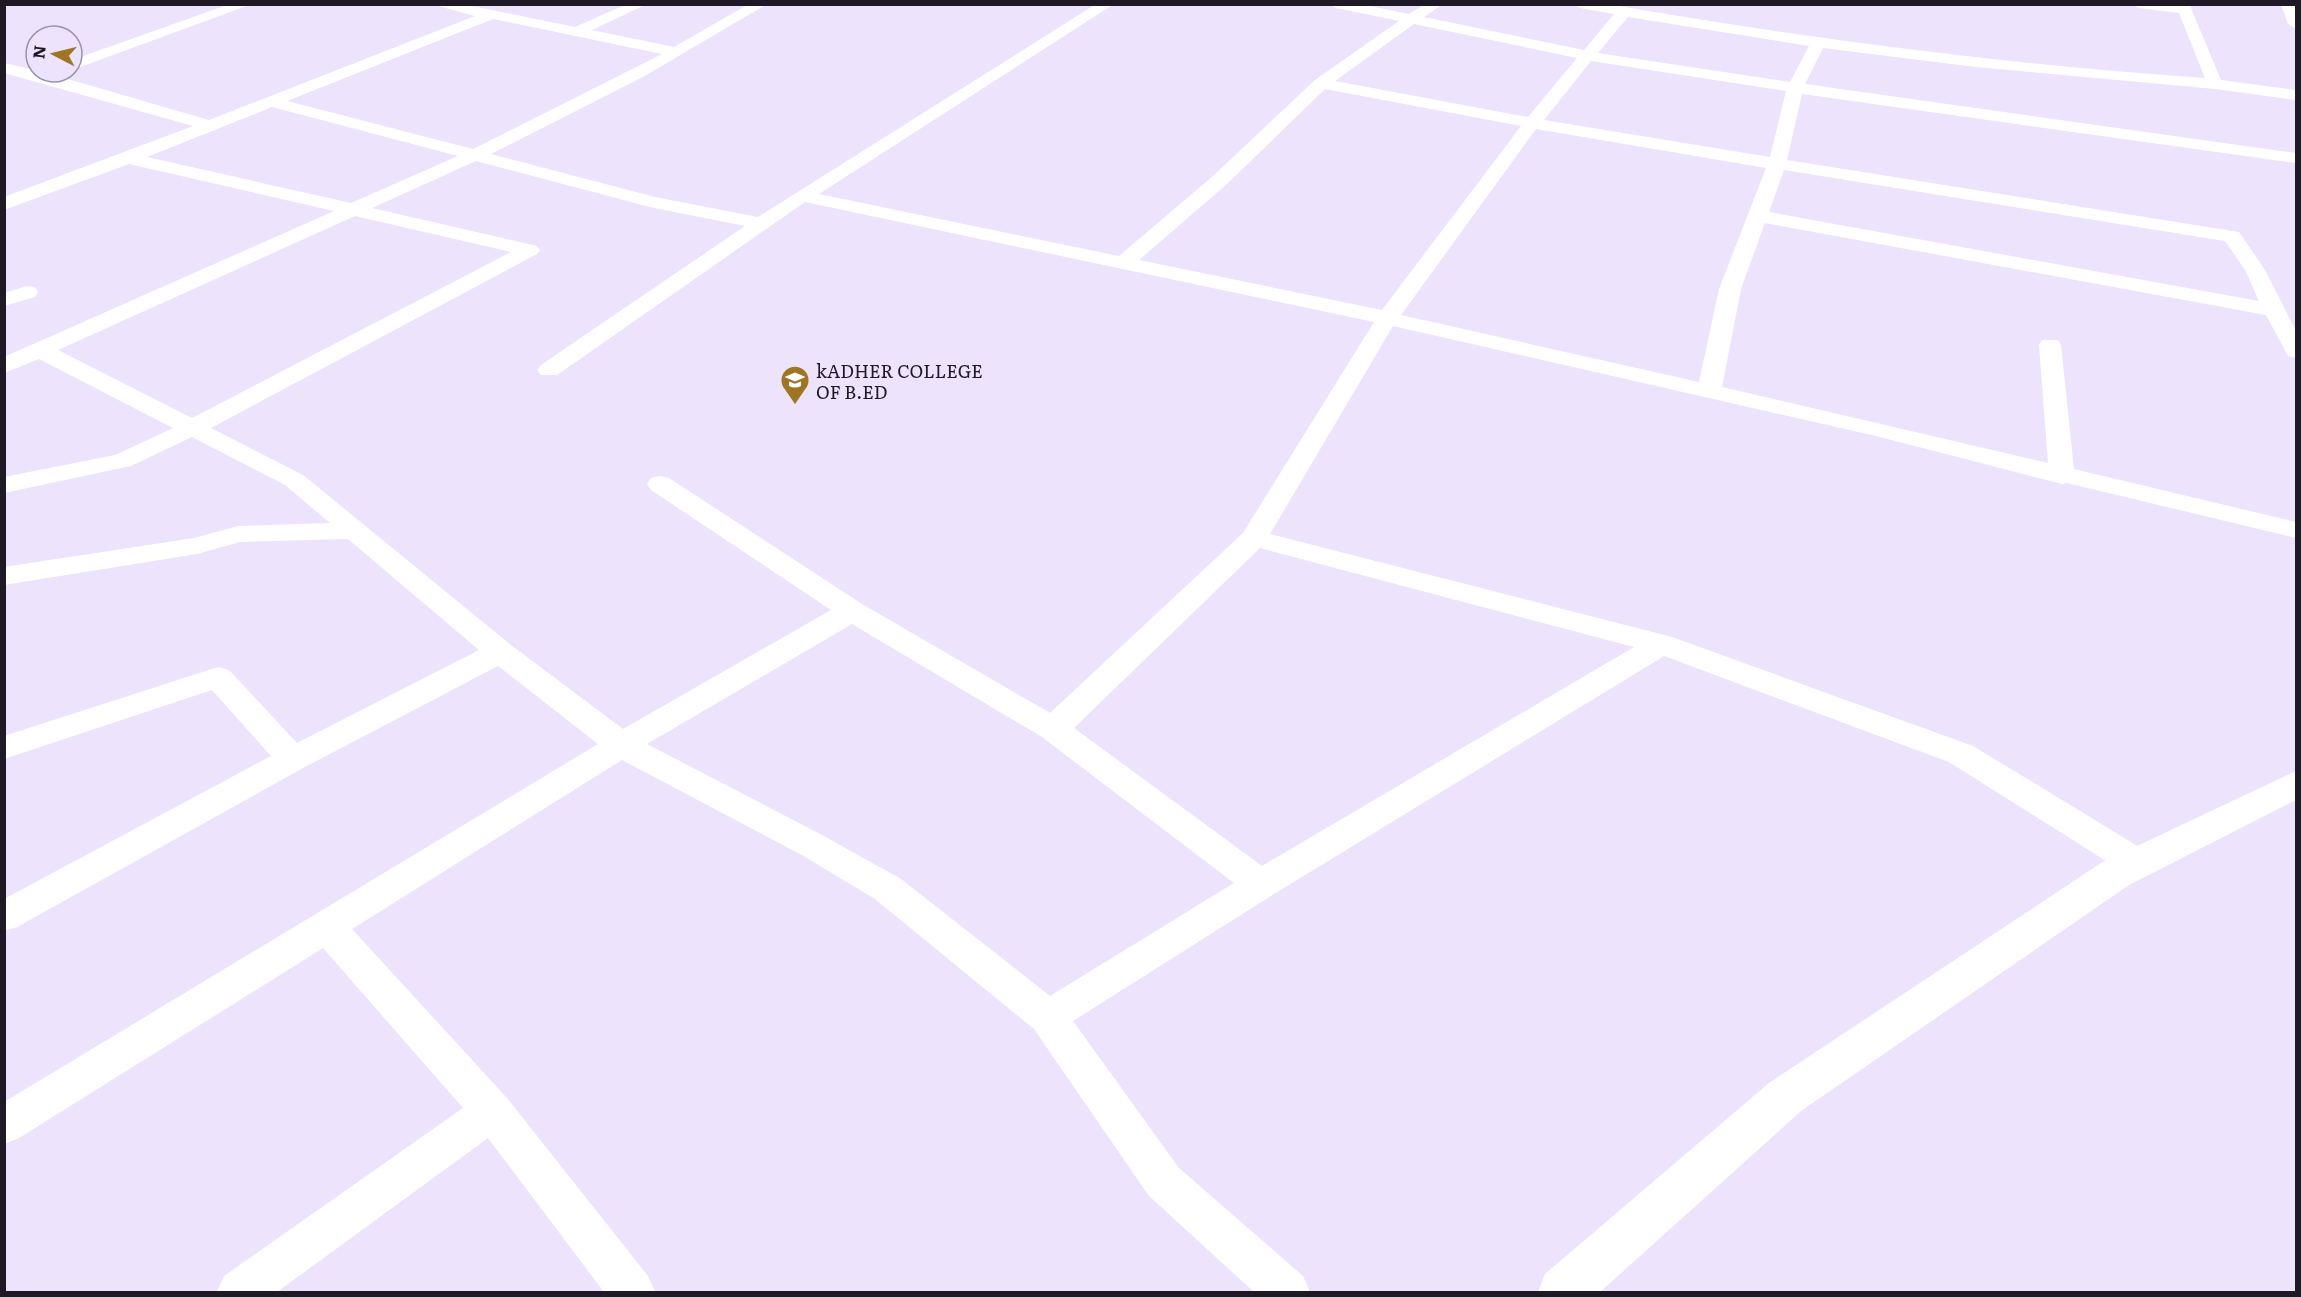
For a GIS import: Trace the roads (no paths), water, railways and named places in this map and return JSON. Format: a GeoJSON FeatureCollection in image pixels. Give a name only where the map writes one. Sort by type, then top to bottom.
{"type":"FeatureCollection","features":[{"type":"Feature","properties":{"kind":"main road"},"geometry":{"type":"LineString","coordinates":[[2289,4],[2296,24]]}},
{"type":"Feature","properties":{"kind":"main road"},"geometry":{"type":"LineString","coordinates":[[1563,1293],[1785,1097],[2115,874],[2296,784]]}},
{"type":"Feature","properties":{"kind":"street"},"geometry":{"type":"LineString","coordinates":[[84,61],[245,4]]}},
{"type":"Feature","properties":{"kind":"street"},"geometry":{"type":"LineString","coordinates":[[438,4],[677,52]]}},
{"type":"Feature","properties":{"kind":"street"},"geometry":{"type":"LineString","coordinates":[[578,31],[640,4]]}},
{"type":"Feature","properties":{"kind":"street"},"geometry":{"type":"LineString","coordinates":[[4,366],[42,351],[473,156],[677,52],[760,4]]}},
{"type":"Feature","properties":{"kind":"street"},"geometry":{"type":"LineString","coordinates":[[549,370],[802,196],[1107,4]]}},
{"type":"Feature","properties":{"kind":"street"},"geometry":{"type":"LineString","coordinates":[[1336,4],[1588,56],[1795,88],[2296,158]]}},
{"type":"Feature","properties":{"kind":"street"},"geometry":{"type":"LineString","coordinates":[[1125,261],[1220,180],[1321,83],[1436,4]]}},
{"type":"Feature","properties":{"kind":"street"},"geometry":{"type":"LineString","coordinates":[[1580,4],[1818,44],[2107,77],[2215,84],[2296,95]]}},
{"type":"Feature","properties":{"kind":"street"},"geometry":{"type":"LineString","coordinates":[[2139,4],[2187,7],[2215,84]]}},
{"type":"Feature","properties":{"kind":"street"},"geometry":{"type":"LineString","coordinates":[[1053,729],[1254,538],[1388,318],[1531,123],[1624,12]]}},
{"type":"Feature","properties":{"kind":"street"},"geometry":{"type":"LineString","coordinates":[[4,204],[128,158],[493,14]]}},
{"type":"Feature","properties":{"kind":"street"},"geometry":{"type":"LineString","coordinates":[[1709,391],[1730,289],[1777,164],[1795,88],[1818,44]]}},
{"type":"Feature","properties":{"kind":"street"},"geometry":{"type":"LineString","coordinates":[[4,68],[24,71]]}},
{"type":"Feature","properties":{"kind":"street"},"geometry":{"type":"LineString","coordinates":[[14,86],[24,82]]}},
{"type":"Feature","properties":{"kind":"street"},"geometry":{"type":"LineString","coordinates":[[1321,83],[1531,123],[1777,164],[2063,206],[2232,236],[2255,270],[2296,351]]}},
{"type":"Feature","properties":{"kind":"street"},"geometry":{"type":"LineString","coordinates":[[79,84],[208,125]]}},
{"type":"Feature","properties":{"kind":"street"},"geometry":{"type":"LineString","coordinates":[[271,102],[654,202],[760,224]]}},
{"type":"Feature","properties":{"kind":"street"},"geometry":{"type":"LineString","coordinates":[[4,484],[122,461],[190,429],[530,250],[128,158]]}},
{"type":"Feature","properties":{"kind":"street"},"geometry":{"type":"LineString","coordinates":[[802,196],[1125,261],[1388,318],[1709,391],[2296,530]]}},
{"type":"Feature","properties":{"kind":"street"},"geometry":{"type":"LineString","coordinates":[[1757,216],[2274,310]]}},
{"type":"Feature","properties":{"kind":"street"},"geometry":{"type":"LineString","coordinates":[[4,300],[27,292]]}},
{"type":"Feature","properties":{"kind":"street"},"geometry":{"type":"LineString","coordinates":[[2050,345],[2062,476]]}},
{"type":"Feature","properties":{"kind":"street"},"geometry":{"type":"LineString","coordinates":[[42,351],[190,429],[294,480],[352,531],[500,652],[621,745],[812,845],[888,889],[1048,1017],[1164,1182],[1287,1293]]}},
{"type":"Feature","properties":{"kind":"street"},"geometry":{"type":"LineString","coordinates":[[660,484],[852,611],[1053,729],[1261,884]]}},
{"type":"Feature","properties":{"kind":"street"},"geometry":{"type":"LineString","coordinates":[[4,576],[196,546],[238,534],[352,531]]}},
{"type":"Feature","properties":{"kind":"street"},"geometry":{"type":"LineString","coordinates":[[1254,538],[1660,644],[1961,754],[2137,862]]}},
{"type":"Feature","properties":{"kind":"street"},"geometry":{"type":"LineString","coordinates":[[4,1125],[621,745],[852,611]]}},
{"type":"Feature","properties":{"kind":"street"},"geometry":{"type":"LineString","coordinates":[[1048,1017],[1261,884],[1660,644]]}},
{"type":"Feature","properties":{"kind":"street"},"geometry":{"type":"LineString","coordinates":[[4,916],[293,759],[500,652]]}},
{"type":"Feature","properties":{"kind":"street"},"geometry":{"type":"LineString","coordinates":[[4,748],[218,677],[293,759]]}},
{"type":"Feature","properties":{"kind":"street"},"geometry":{"type":"LineString","coordinates":[[326,926],[492,1111],[632,1293]]}},
{"type":"Feature","properties":{"kind":"street"},"geometry":{"type":"LineString","coordinates":[[240,1293],[492,1111]]}},
{"type":"Feature","properties":{"kind":"place","name":"kADHER COLLEGE OF B.ED"},"geometry":{"type":"Point","coordinates":[795,406]}}]}
